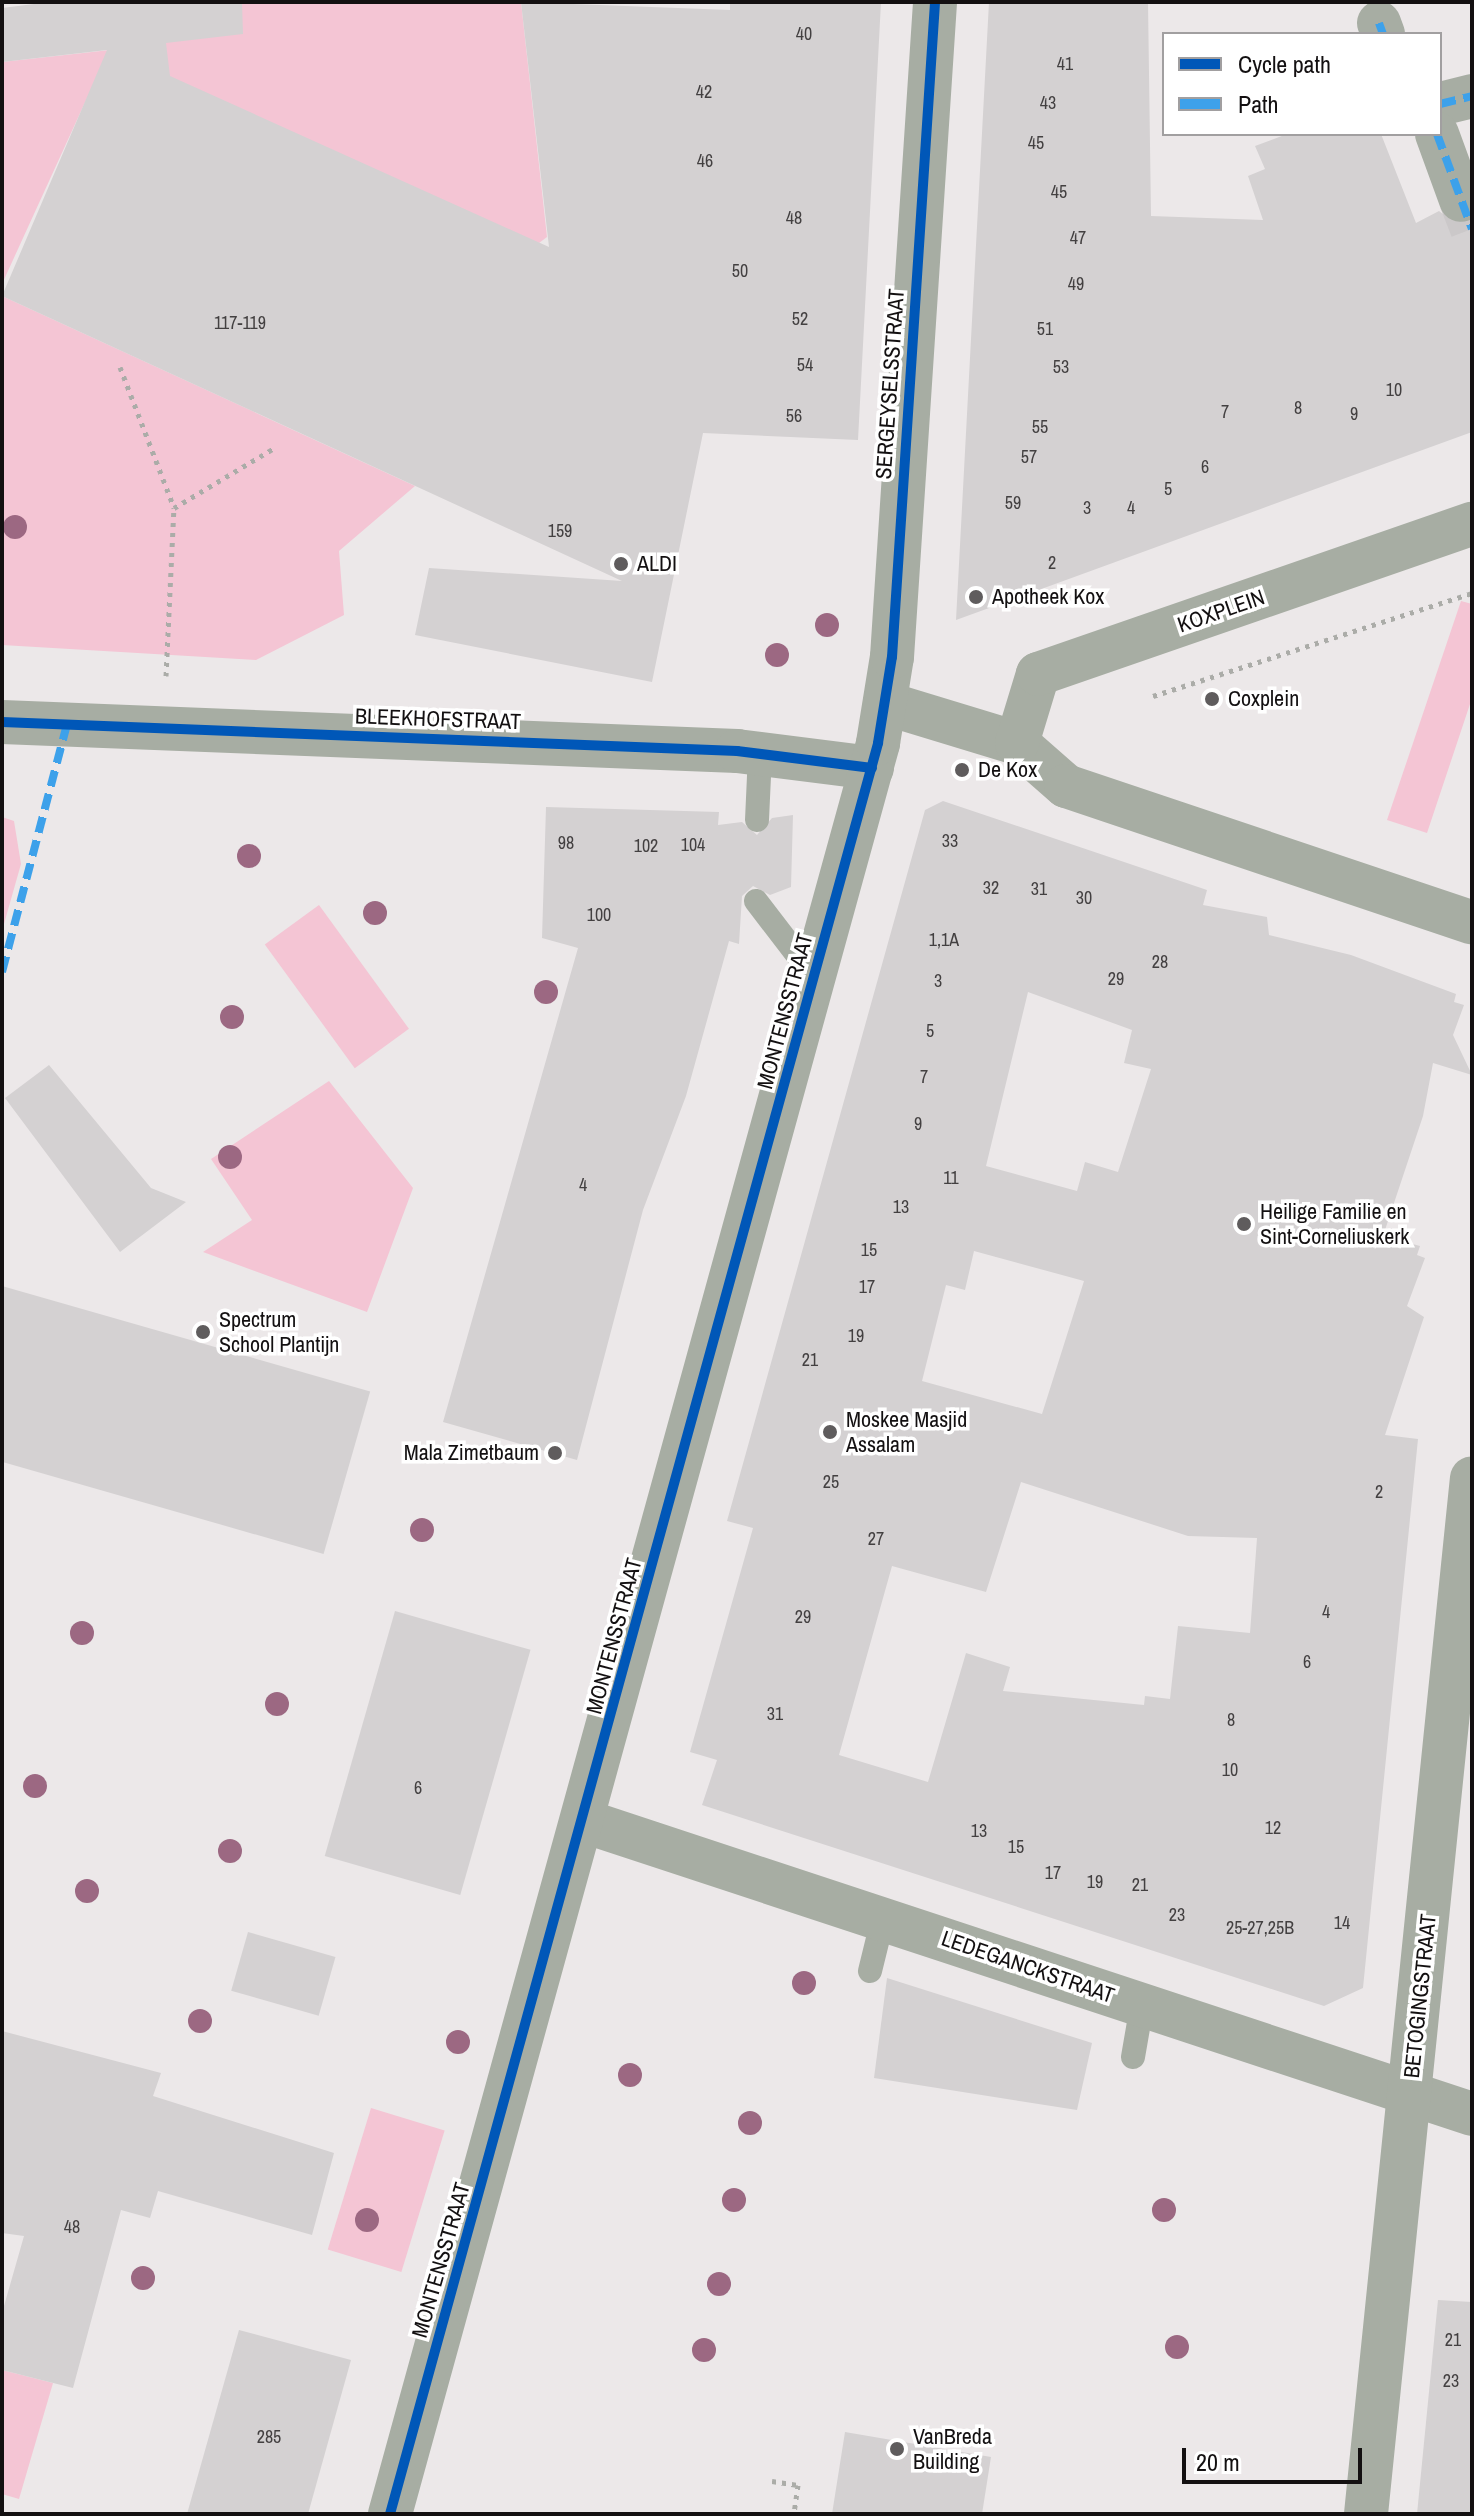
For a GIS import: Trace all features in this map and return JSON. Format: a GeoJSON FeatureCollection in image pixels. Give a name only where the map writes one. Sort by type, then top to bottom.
{"type":"FeatureCollection","features":[{"type":"Feature","properties":{"kind":"street","name":"SERGEYSELSSTRAAT"},"geometry":{"type":"LineString","coordinates":[[872,768],[885,703],[935,2]]}},
{"type":"Feature","properties":{"kind":"street"},"geometry":{"type":"LineString","coordinates":[[1442,104],[1472,96]]}},
{"type":"Feature","properties":{"kind":"street"},"geometry":{"type":"LineString","coordinates":[[1438,136],[1461,200]]}},
{"type":"Feature","properties":{"kind":"street","name":"KOXPLEIN"},"geometry":{"type":"LineString","coordinates":[[1017,743],[1038,674],[1472,524]]}},
{"type":"Feature","properties":{"kind":"street"},"geometry":{"type":"LineString","coordinates":[[885,703],[1017,743],[1066,786],[1472,923]]}},
{"type":"Feature","properties":{"kind":"street","name":"BLEEKHOFSTRAAT"},"geometry":{"type":"LineString","coordinates":[[2,722],[760,753],[872,768]]}},
{"type":"Feature","properties":{"kind":"street","name":"MONTENSSTRAAT"},"geometry":{"type":"LineString","coordinates":[[390,2514],[584,1821],[872,768]]}},
{"type":"Feature","properties":{"kind":"street","name":"BETOGINGSTRAAT"},"geometry":{"type":"LineString","coordinates":[[1366,2514],[1472,1478]]}},
{"type":"Feature","properties":{"kind":"street","name":"LEDEGANCKSTRAAT"},"geometry":{"type":"LineString","coordinates":[[584,1821],[1472,2114]]}},
{"type":"Feature","properties":{"kind":"lane"},"geometry":{"type":"LineString","coordinates":[[757,820],[760,753]]}},
{"type":"Feature","properties":{"kind":"lane"},"geometry":{"type":"LineString","coordinates":[[756,901],[815,978]]}},
{"type":"Feature","properties":{"kind":"lane"},"geometry":{"type":"LineString","coordinates":[[870,1971],[883,1918]]}},
{"type":"Feature","properties":{"kind":"lane"},"geometry":{"type":"LineString","coordinates":[[1133,2057],[1142,2005]]}},
{"type":"Feature","properties":{"kind":"path"},"geometry":{"type":"LineString","coordinates":[[120,367],[174,508],[163,729]]}},
{"type":"Feature","properties":{"kind":"path"},"geometry":{"type":"LineString","coordinates":[[174,508],[276,447]]}},
{"type":"Feature","properties":{"kind":"path"},"geometry":{"type":"LineString","coordinates":[[772,2481],[798,2485],[794,2514]]}},
{"type":"Feature","properties":{"kind":"shaded area"},"geometry":{"type":"Polygon","coordinates":[[[161,2],[521,2],[547,237],[539,243],[87,98],[2,284],[2,62],[110,50],[161,2]]]}},
{"type":"Feature","properties":{"kind":"shaded area"},"geometry":{"type":"Polygon","coordinates":[[[2,296],[415,486],[339,551],[344,615],[256,660],[2,645],[2,296]]]}},
{"type":"Feature","properties":{"kind":"shaded area"},"geometry":{"type":"Polygon","coordinates":[[[1461,601],[1472,604],[1472,698],[1427,833],[1387,820],[1461,601]]]}},
{"type":"Feature","properties":{"kind":"shaded area"},"geometry":{"type":"Polygon","coordinates":[[[2,817],[14,821],[21,864],[2,931],[2,817]]]}},
{"type":"Feature","properties":{"kind":"shaded area"},"geometry":{"type":"Polygon","coordinates":[[[319,905],[409,1029],[355,1068],[265,944],[319,905]]]}},
{"type":"Feature","properties":{"kind":"shaded area"},"geometry":{"type":"Polygon","coordinates":[[[329,1081],[413,1188],[367,1312],[203,1252],[252,1220],[211,1159],[329,1081]]]}},
{"type":"Feature","properties":{"kind":"shaded area"},"geometry":{"type":"Polygon","coordinates":[[[371,2108],[445,2131],[401,2272],[328,2250],[371,2108]]]}},
{"type":"Feature","properties":{"kind":"shaded area"},"geometry":{"type":"Polygon","coordinates":[[[2,2370],[53,2383],[19,2499],[2,2494],[2,2370]]]}},
{"type":"Feature","properties":{"kind":"building"},"geometry":{"type":"Polygon","coordinates":[[[50,2],[242,2],[243,34],[166,43],[170,76],[549,247],[521,2],[730,10],[730,2],[881,2],[858,440],[703,433],[652,682],[415,635],[429,568],[622,581],[2,296],[107,50],[2,62],[2,8],[50,2]]]}},
{"type":"Feature","properties":{"kind":"building"},"geometry":{"type":"Polygon","coordinates":[[[989,2],[1148,2],[1151,216],[1263,220],[1248,176],[1265,169],[1255,146],[1282,136],[1382,136],[1416,223],[1439,211],[1456,224],[1472,222],[1472,432],[956,620],[989,2]]]}},
{"type":"Feature","properties":{"kind":"building"},"geometry":{"type":"Polygon","coordinates":[[[943,801],[1207,890],[1203,905],[1267,917],[1269,935],[1351,955],[1456,994],[1454,1002],[1464,1005],[1453,1035],[1472,1075],[1433,1063],[1423,1116],[1383,1236],[1420,1246],[1417,1255],[1425,1258],[1407,1306],[1424,1317],[1385,1435],[1418,1439],[1363,1988],[1324,2006],[702,1805],[717,1760],[690,1752],[753,1528],[727,1521],[925,810],[943,801]],[[1028,992],[986,1166],[1077,1191],[1085,1162],[1118,1172],[1151,1069],[1124,1063],[1132,1030],[1028,992]],[[974,1251],[965,1290],[946,1285],[922,1381],[1042,1414],[1084,1281],[974,1251]],[[1021,1482],[986,1592],[892,1566],[839,1755],[928,1782],[966,1653],[1010,1667],[1003,1691],[1144,1705],[1145,1696],[1170,1699],[1178,1626],[1250,1633],[1257,1538],[1188,1536],[1021,1482]]]}},
{"type":"Feature","properties":{"kind":"building"},"geometry":{"type":"Polygon","coordinates":[[[546,807],[719,812],[718,825],[742,822],[757,835],[772,818],[793,815],[791,887],[770,895],[753,886],[742,896],[739,944],[729,941],[686,1096],[643,1210],[577,1460],[443,1422],[578,948],[542,938],[546,807]]]}},
{"type":"Feature","properties":{"kind":"building"},"geometry":{"type":"Polygon","coordinates":[[[49,1065],[151,1188],[186,1202],[120,1252],[5,1098],[49,1065]]]}},
{"type":"Feature","properties":{"kind":"building"},"geometry":{"type":"Polygon","coordinates":[[[2,1286],[370,1392],[324,1554],[2,1462],[2,1286]]]}},
{"type":"Feature","properties":{"kind":"building"},"geometry":{"type":"Polygon","coordinates":[[[395,1611],[531,1650],[460,1895],[325,1856],[395,1611]]]}},
{"type":"Feature","properties":{"kind":"building"},"geometry":{"type":"Polygon","coordinates":[[[248,1932],[335,1957],[319,2016],[231,1991],[248,1932]]]}},
{"type":"Feature","properties":{"kind":"building"},"geometry":{"type":"Polygon","coordinates":[[[887,1978],[1092,2043],[1077,2110],[874,2078],[887,1978]]]}},
{"type":"Feature","properties":{"kind":"building"},"geometry":{"type":"Polygon","coordinates":[[[2,2031],[161,2073],[153,2096],[334,2153],[312,2235],[158,2191],[150,2218],[121,2210],[73,2388],[2,2370],[2,2313],[24,2236],[2,2233],[2,2031]]]}},
{"type":"Feature","properties":{"kind":"building"},"geometry":{"type":"Polygon","coordinates":[[[1438,2300],[1472,2302],[1472,2514],[1417,2514],[1438,2300]]]}},
{"type":"Feature","properties":{"kind":"building"},"geometry":{"type":"Polygon","coordinates":[[[239,2330],[351,2360],[308,2514],[187,2514],[239,2330]]]}},
{"type":"Feature","properties":{"kind":"building","name":"VanBreda Building"},"geometry":{"type":"Polygon","coordinates":[[[845,2432],[991,2457],[982,2514],[832,2514],[845,2432]]]}},
{"type":"Feature","properties":{"kind":"tunnel"},"geometry":{"type":"LineString","coordinates":[[1461,200],[1472,229]]}},
{"type":"Feature","properties":{"kind":"marked path"},"geometry":{"type":"LineString","coordinates":[[1379,23],[1382,32]]}},
{"type":"Feature","properties":{"kind":"marked path"},"geometry":{"type":"LineString","coordinates":[[1442,104],[1472,96]]}},
{"type":"Feature","properties":{"kind":"marked path"},"geometry":{"type":"LineString","coordinates":[[1438,136],[1472,229]]}},
{"type":"Feature","properties":{"kind":"marked path"},"geometry":{"type":"LineString","coordinates":[[2,972],[67,724]]}},
{"type":"Feature","properties":{"kind":"cycle path"},"geometry":{"type":"LineString","coordinates":[[390,2514],[878,743],[892,657],[935,2]]}},
{"type":"Feature","properties":{"kind":"cycle path"},"geometry":{"type":"LineString","coordinates":[[2,722],[737,751],[872,768]]}},
{"type":"Feature","properties":{"kind":"place","name":"ALDI"},"geometry":{"type":"Point","coordinates":[621,564]}},
{"type":"Feature","properties":{"kind":"place","name":"Apotheek Kox"},"geometry":{"type":"Point","coordinates":[976,597]}},
{"type":"Feature","properties":{"kind":"place","name":"Coxplein"},"geometry":{"type":"Point","coordinates":[1212,699]}},
{"type":"Feature","properties":{"kind":"place","name":"De Kox"},"geometry":{"type":"Point","coordinates":[962,770]}},
{"type":"Feature","properties":{"kind":"place","name":"Heilige Familie en Sint-Corneliuskerk"},"geometry":{"type":"Point","coordinates":[1244,1224]}},
{"type":"Feature","properties":{"kind":"place","name":"Spectrum School Plantijn"},"geometry":{"type":"Point","coordinates":[203,1332]}},
{"type":"Feature","properties":{"kind":"place","name":"Moskee Masjid Assalam"},"geometry":{"type":"Point","coordinates":[830,1432]}},
{"type":"Feature","properties":{"kind":"place","name":"Mala Zimetbaum"},"geometry":{"type":"Point","coordinates":[555,1453]}},
{"type":"Feature","properties":{"kind":"place","name":"VanBreda Building"},"geometry":{"type":"Point","coordinates":[897,2449]}}]}
